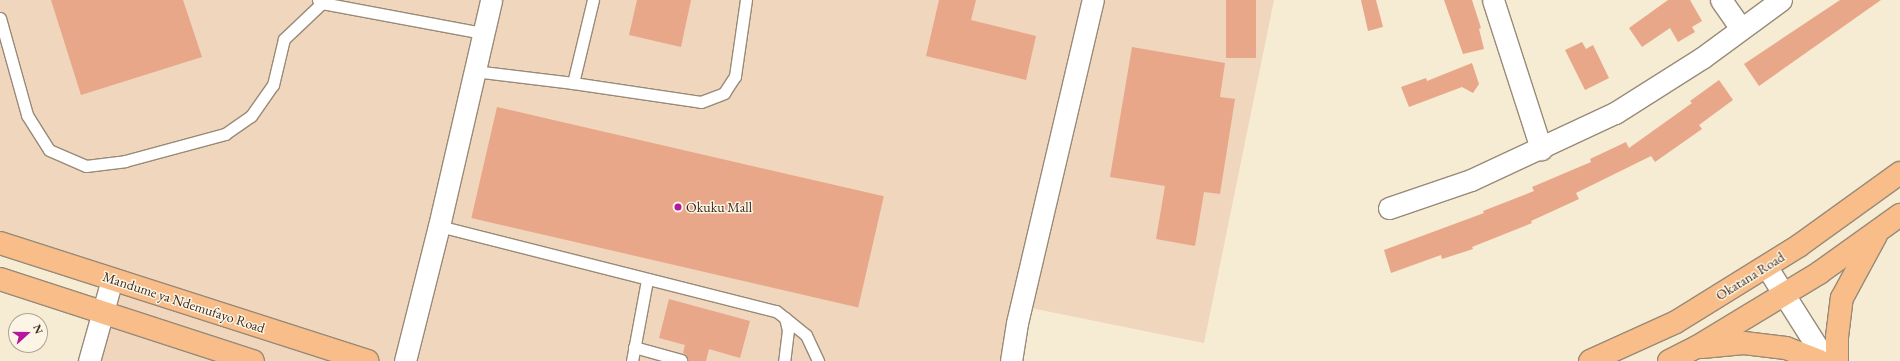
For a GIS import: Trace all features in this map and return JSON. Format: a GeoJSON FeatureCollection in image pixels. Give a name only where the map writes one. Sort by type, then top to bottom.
{"type":"FeatureCollection","features":[{"type":"Feature","properties":{"kind":"main road","name":"Okatana Road"},"geometry":{"type":"LineString","coordinates":[[1590,361],[1676,322],[1766,266],[1900,173]]}},
{"type":"Feature","properties":{"kind":"main road"},"geometry":{"type":"LineString","coordinates":[[1669,361],[1697,347],[1819,273],[1900,215]]}},
{"type":"Feature","properties":{"kind":"main road"},"geometry":{"type":"LineString","coordinates":[[1837,361],[1837,337],[1842,298],[1880,229]]}},
{"type":"Feature","properties":{"kind":"main road","name":"Mandume ya Ndemufayo Road"},"geometry":{"type":"LineString","coordinates":[[0,243],[368,361]]}},
{"type":"Feature","properties":{"kind":"main road"},"geometry":{"type":"LineString","coordinates":[[0,280],[253,361]]}},
{"type":"Feature","properties":{"kind":"main road"},"geometry":{"type":"LineString","coordinates":[[1697,347],[1744,344],[1779,347],[1807,355],[1820,361]]}},
{"type":"Feature","properties":{"kind":"street"},"geometry":{"type":"LineString","coordinates":[[405,361],[439,226],[491,0]]}},
{"type":"Feature","properties":{"kind":"street"},"geometry":{"type":"LineString","coordinates":[[1011,361],[1017,323],[1092,0]]}},
{"type":"Feature","properties":{"kind":"street"},"geometry":{"type":"LineString","coordinates":[[1493,0],[1540,149]]}},
{"type":"Feature","properties":{"kind":"street"},"geometry":{"type":"LineString","coordinates":[[1721,0],[1741,29]]}},
{"type":"Feature","properties":{"kind":"street"},"geometry":{"type":"LineString","coordinates":[[1389,208],[1471,180],[1615,113],[1664,83],[1781,0]]}},
{"type":"Feature","properties":{"kind":"street"},"geometry":{"type":"LineString","coordinates":[[1766,266],[1826,361]]}},
{"type":"Feature","properties":{"kind":"street"},"geometry":{"type":"LineString","coordinates":[[89,361],[112,279]]}},
{"type":"Feature","properties":{"kind":"lane"},"geometry":{"type":"LineString","coordinates":[[573,83],[593,0]]}},
{"type":"Feature","properties":{"kind":"lane"},"geometry":{"type":"LineString","coordinates":[[474,71],[573,83],[701,102],[724,93],[735,76],[746,0]]}},
{"type":"Feature","properties":{"kind":"lane"},"geometry":{"type":"LineString","coordinates":[[0,18],[27,115],[49,150],[86,166],[125,161],[225,134],[251,116],[273,85],[284,39],[320,2],[483,33]]}},
{"type":"Feature","properties":{"kind":"lane"},"geometry":{"type":"LineString","coordinates":[[439,226],[647,280],[776,311],[806,335],[818,361]]}},
{"type":"Feature","properties":{"kind":"lane"},"geometry":{"type":"LineString","coordinates":[[632,361],[647,280]]}},
{"type":"Feature","properties":{"kind":"lane"},"geometry":{"type":"LineString","coordinates":[[784,318],[788,330],[784,361]]}},
{"type":"Feature","properties":{"kind":"lane"},"geometry":{"type":"LineString","coordinates":[[634,347],[681,360]]}},
{"type":"Feature","properties":{"kind":"shaded area"},"geometry":{"type":"Polygon","coordinates":[[[0,0],[1274,0],[1204,343],[1021,306],[1011,361],[89,361],[112,279],[0,243],[0,0]]]}},
{"type":"Feature","properties":{"kind":"building"},"geometry":{"type":"Polygon","coordinates":[[[51,0],[183,0],[202,57],[81,95],[51,0]]]}},
{"type":"Feature","properties":{"kind":"building"},"geometry":{"type":"Polygon","coordinates":[[[637,0],[691,0],[681,47],[629,35],[637,0]]]}},
{"type":"Feature","properties":{"kind":"building"},"geometry":{"type":"Polygon","coordinates":[[[939,0],[976,0],[971,20],[1036,36],[1026,80],[926,56],[939,0]]]}},
{"type":"Feature","properties":{"kind":"building"},"geometry":{"type":"Polygon","coordinates":[[[1226,0],[1256,0],[1256,58],[1226,58],[1226,0]]]}},
{"type":"Feature","properties":{"kind":"building"},"geometry":{"type":"Polygon","coordinates":[[[1361,0],[1376,0],[1383,27],[1368,31],[1361,0]]]}},
{"type":"Feature","properties":{"kind":"building"},"geometry":{"type":"Polygon","coordinates":[[[1444,0],[1472,0],[1481,28],[1479,29],[1484,49],[1463,54],[1444,0]]]}},
{"type":"Feature","properties":{"kind":"building"},"geometry":{"type":"Polygon","coordinates":[[[1668,0],[1690,0],[1702,21],[1692,27],[1695,32],[1678,42],[1670,28],[1642,47],[1629,28],[1668,0]]]}},
{"type":"Feature","properties":{"kind":"building"},"geometry":{"type":"Polygon","coordinates":[[[1840,0],[1881,0],[1759,86],[1744,64],[1840,0]]]}},
{"type":"Feature","properties":{"kind":"building"},"geometry":{"type":"Polygon","coordinates":[[[1582,42],[1586,49],[1593,45],[1609,78],[1585,90],[1565,50],[1582,42]]]}},
{"type":"Feature","properties":{"kind":"building"},"geometry":{"type":"Polygon","coordinates":[[[1132,47],[1225,63],[1220,97],[1235,99],[1220,194],[1204,192],[1195,246],[1156,239],[1165,186],[1110,177],[1132,47]]]}},
{"type":"Feature","properties":{"kind":"building"},"geometry":{"type":"Polygon","coordinates":[[[1472,63],[1479,84],[1473,93],[1462,87],[1409,107],[1401,87],[1426,78],[1427,81],[1472,63]]]}},
{"type":"Feature","properties":{"kind":"building"},"geometry":{"type":"Polygon","coordinates":[[[1719,80],[1733,100],[1699,125],[1702,129],[1655,162],[1651,156],[1576,193],[1579,199],[1531,221],[1532,223],[1472,247],[1473,249],[1442,259],[1441,255],[1391,273],[1384,250],[1484,213],[1483,211],[1534,191],[1532,187],[1591,162],[1590,159],[1626,142],[1629,148],[1692,103],[1690,101],[1719,80]]]}},
{"type":"Feature","properties":{"kind":"building","name":"Okuku Mall"},"geometry":{"type":"Polygon","coordinates":[[[497,107],[884,196],[858,307],[471,218],[497,107]]]}},
{"type":"Feature","properties":{"kind":"building"},"geometry":{"type":"Polygon","coordinates":[[[669,299],[750,321],[740,358],[709,349],[706,361],[688,361],[686,355],[683,353],[685,345],[659,338],[669,299]]]}},
{"type":"Feature","properties":{"kind":"place","name":"Okuku Mall"},"geometry":{"type":"Point","coordinates":[678,207]}}]}
